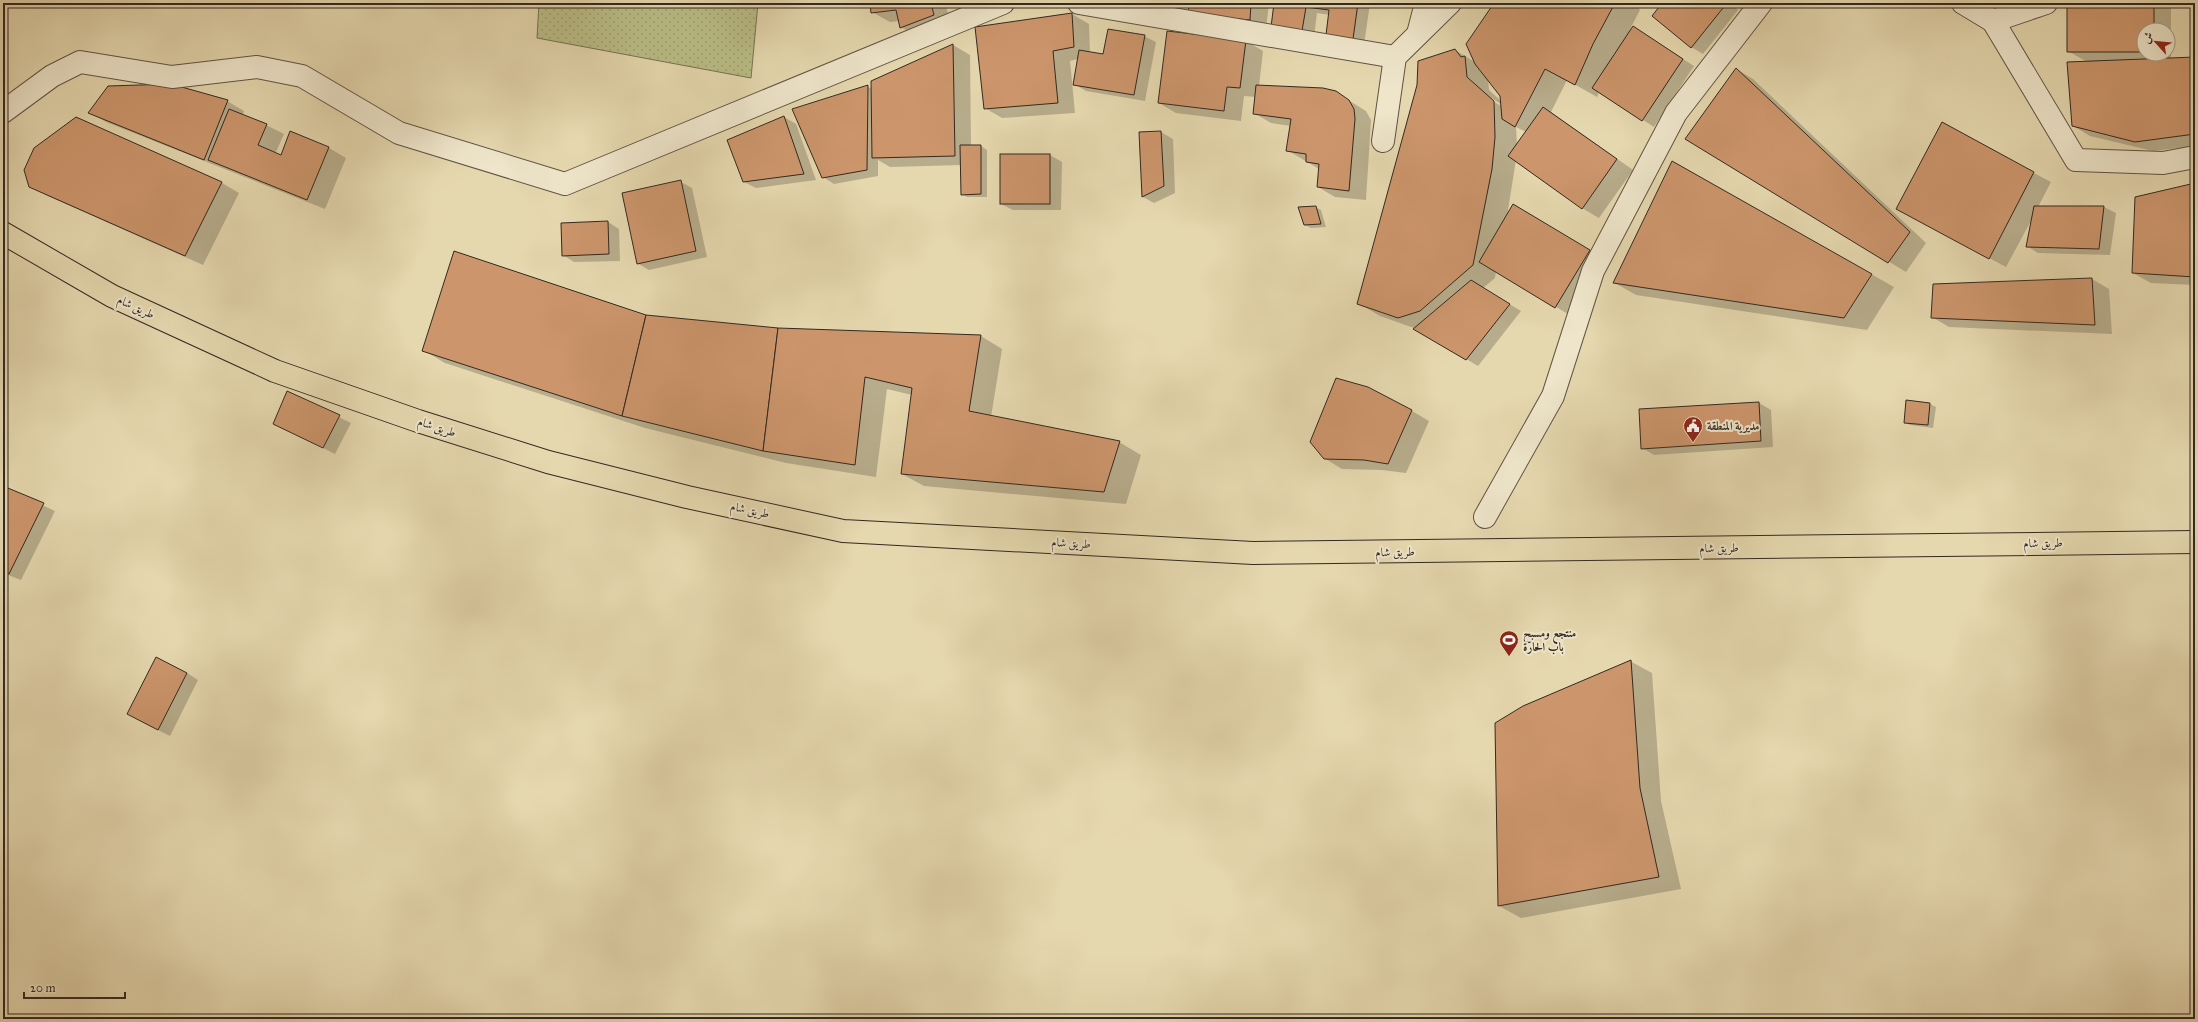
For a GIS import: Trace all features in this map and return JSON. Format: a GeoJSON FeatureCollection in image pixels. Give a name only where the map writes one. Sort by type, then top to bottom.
{"type":"FeatureCollection","features":[{"type":"Feature","properties":{"kind":"main road","name":"طريق شام"},"geometry":{"type":"LineString","coordinates":[[3,233],[112,296],[276,371],[418,421],[548,462],[687,496],[843,531],[1253,553],[2195,542]]}},
{"type":"Feature","properties":{"kind":"street"},"geometry":{"type":"LineString","coordinates":[[3,112],[52,76],[80,62],[172,77],[257,68],[302,76],[399,133],[565,184],[1003,3]]}},
{"type":"Feature","properties":{"kind":"street"},"geometry":{"type":"LineString","coordinates":[[1079,3],[1395,57]]}},
{"type":"Feature","properties":{"kind":"street"},"geometry":{"type":"LineString","coordinates":[[1418,34],[1426,3]]}},
{"type":"Feature","properties":{"kind":"street"},"geometry":{"type":"LineString","coordinates":[[1382,141],[1395,57],[1450,3]]}},
{"type":"Feature","properties":{"kind":"street"},"geometry":{"type":"LineString","coordinates":[[1485,517],[1553,396],[1593,271],[1673,120],[1761,3]]}},
{"type":"Feature","properties":{"kind":"street"},"geometry":{"type":"LineString","coordinates":[[1963,3],[1993,21],[2046,3]]}},
{"type":"Feature","properties":{"kind":"street"},"geometry":{"type":"LineString","coordinates":[[1966,3],[1993,21],[2076,160],[2163,163],[2195,157]]}},
{"type":"Feature","properties":{"kind":"green space"},"geometry":{"type":"Polygon","coordinates":[[[539,3],[758,3],[751,78],[537,38],[539,3]]]}},
{"type":"Feature","properties":{"kind":"building"},"geometry":{"type":"Polygon","coordinates":[[[870,3],[931,3],[934,15],[900,28],[896,10],[871,13],[870,3]]]}},
{"type":"Feature","properties":{"kind":"building"},"geometry":{"type":"Polygon","coordinates":[[[1189,3],[1251,3],[1250,20],[1188,14],[1189,3]]]}},
{"type":"Feature","properties":{"kind":"building"},"geometry":{"type":"Polygon","coordinates":[[[1274,3],[1358,3],[1353,39],[1326,35],[1329,10],[1306,7],[1302,31],[1271,27],[1274,3]]]}},
{"type":"Feature","properties":{"kind":"building"},"geometry":{"type":"Polygon","coordinates":[[[1494,3],[1615,3],[1593,44],[1575,85],[1545,69],[1515,127],[1502,119],[1500,96],[1475,64],[1466,44],[1494,3]]]}},
{"type":"Feature","properties":{"kind":"building"},"geometry":{"type":"Polygon","coordinates":[[[1662,3],[1727,3],[1691,48],[1652,16],[1662,3]]]}},
{"type":"Feature","properties":{"kind":"building"},"geometry":{"type":"Polygon","coordinates":[[[2067,3],[2154,3],[2154,22],[2136,22],[2136,52],[2067,52],[2067,3]]]}},
{"type":"Feature","properties":{"kind":"building"},"geometry":{"type":"Polygon","coordinates":[[[1072,13],[1074,47],[1053,51],[1058,103],[984,109],[975,27],[1072,13]]]}},
{"type":"Feature","properties":{"kind":"building"},"geometry":{"type":"Polygon","coordinates":[[[1633,26],[1683,59],[1642,121],[1592,88],[1633,26]]]}},
{"type":"Feature","properties":{"kind":"building"},"geometry":{"type":"Polygon","coordinates":[[[1108,29],[1145,35],[1134,95],[1073,85],[1079,50],[1103,54],[1108,29]]]}},
{"type":"Feature","properties":{"kind":"building"},"geometry":{"type":"Polygon","coordinates":[[[1167,31],[1246,40],[1240,88],[1227,87],[1224,111],[1158,103],[1167,31]]]}},
{"type":"Feature","properties":{"kind":"building"},"geometry":{"type":"Polygon","coordinates":[[[953,44],[955,156],[872,158],[871,81],[953,44]]]}},
{"type":"Feature","properties":{"kind":"building"},"geometry":{"type":"Polygon","coordinates":[[[1455,49],[1461,57],[1465,56],[1467,77],[1494,101],[1495,137],[1492,169],[1473,265],[1420,311],[1398,318],[1357,304],[1417,85],[1418,61],[1455,49]]]}},
{"type":"Feature","properties":{"kind":"building"},"geometry":{"type":"Polygon","coordinates":[[[2195,57],[2195,134],[2135,142],[2072,126],[2067,62],[2136,59],[2136,62],[2176,62],[2176,58],[2195,57]]]}},
{"type":"Feature","properties":{"kind":"building"},"geometry":{"type":"Polygon","coordinates":[[[1736,68],[1910,232],[1888,263],[1685,139],[1736,68]]]}},
{"type":"Feature","properties":{"kind":"building"},"geometry":{"type":"Polygon","coordinates":[[[171,84],[228,100],[204,160],[88,113],[108,86],[171,84]]]}},
{"type":"Feature","properties":{"kind":"building"},"geometry":{"type":"Polygon","coordinates":[[[868,85],[867,170],[822,178],[792,109],[868,85]]]}},
{"type":"Feature","properties":{"kind":"building"},"geometry":{"type":"Polygon","coordinates":[[[1256,85],[1323,88],[1336,91],[1349,100],[1354,109],[1355,119],[1349,191],[1317,187],[1319,164],[1306,162],[1306,154],[1286,151],[1291,119],[1253,114],[1256,85]]]}},
{"type":"Feature","properties":{"kind":"building"},"geometry":{"type":"Polygon","coordinates":[[[1543,107],[1617,159],[1582,209],[1508,156],[1543,107]]]}},
{"type":"Feature","properties":{"kind":"building"},"geometry":{"type":"Polygon","coordinates":[[[229,109],[267,124],[258,145],[281,155],[290,131],[329,147],[307,200],[208,160],[229,109]]]}},
{"type":"Feature","properties":{"kind":"building"},"geometry":{"type":"Polygon","coordinates":[[[784,116],[804,174],[743,182],[727,140],[784,116]]]}},
{"type":"Feature","properties":{"kind":"building"},"geometry":{"type":"Polygon","coordinates":[[[76,117],[222,182],[185,256],[29,187],[24,170],[34,148],[76,117]]]}},
{"type":"Feature","properties":{"kind":"building"},"geometry":{"type":"Polygon","coordinates":[[[1942,122],[2034,172],[1989,259],[1896,209],[1942,122]]]}},
{"type":"Feature","properties":{"kind":"building"},"geometry":{"type":"Polygon","coordinates":[[[1161,131],[1164,186],[1142,197],[1139,132],[1161,131]]]}},
{"type":"Feature","properties":{"kind":"building"},"geometry":{"type":"Polygon","coordinates":[[[960,145],[981,145],[981,194],[961,195],[960,145]]]}},
{"type":"Feature","properties":{"kind":"building"},"geometry":{"type":"Polygon","coordinates":[[[1000,154],[1050,154],[1050,204],[1000,204],[1000,154]]]}},
{"type":"Feature","properties":{"kind":"building"},"geometry":{"type":"Polygon","coordinates":[[[1672,161],[1872,274],[1844,318],[1613,283],[1672,161]]]}},
{"type":"Feature","properties":{"kind":"building"},"geometry":{"type":"Polygon","coordinates":[[[681,180],[696,251],[637,264],[622,193],[681,180]]]}},
{"type":"Feature","properties":{"kind":"building"},"geometry":{"type":"Polygon","coordinates":[[[2195,183],[2195,277],[2132,273],[2135,197],[2195,183]]]}},
{"type":"Feature","properties":{"kind":"building"},"geometry":{"type":"Polygon","coordinates":[[[1513,204],[1590,250],[1555,308],[1479,262],[1513,204]]]}},
{"type":"Feature","properties":{"kind":"building"},"geometry":{"type":"Polygon","coordinates":[[[1316,206],[1321,224],[1304,225],[1298,207],[1316,206]]]}},
{"type":"Feature","properties":{"kind":"building"},"geometry":{"type":"Polygon","coordinates":[[[2034,206],[2104,206],[2099,249],[2026,247],[2034,206]]]}},
{"type":"Feature","properties":{"kind":"building"},"geometry":{"type":"Polygon","coordinates":[[[608,221],[609,254],[562,256],[561,223],[608,221]]]}},
{"type":"Feature","properties":{"kind":"building"},"geometry":{"type":"Polygon","coordinates":[[[454,251],[646,315],[622,416],[422,351],[454,251]]]}},
{"type":"Feature","properties":{"kind":"building"},"geometry":{"type":"Polygon","coordinates":[[[2092,278],[2095,325],[1931,318],[1933,284],[2092,278]]]}},
{"type":"Feature","properties":{"kind":"building"},"geometry":{"type":"Polygon","coordinates":[[[1471,280],[1510,304],[1466,360],[1413,329],[1471,280]]]}},
{"type":"Feature","properties":{"kind":"building"},"geometry":{"type":"Polygon","coordinates":[[[646,315],[778,328],[763,451],[622,416],[646,315]]]}},
{"type":"Feature","properties":{"kind":"building"},"geometry":{"type":"Polygon","coordinates":[[[778,328],[981,335],[969,411],[1120,441],[1104,492],[901,474],[912,388],[865,377],[855,465],[763,451],[778,328]]]}},
{"type":"Feature","properties":{"kind":"building"},"geometry":{"type":"Polygon","coordinates":[[[1336,378],[1368,387],[1412,410],[1388,464],[1364,460],[1324,459],[1310,442],[1336,378]]]}},
{"type":"Feature","properties":{"kind":"building"},"geometry":{"type":"Polygon","coordinates":[[[287,391],[340,415],[323,448],[273,424],[287,391]]]}},
{"type":"Feature","properties":{"kind":"building"},"geometry":{"type":"Polygon","coordinates":[[[1906,400],[1930,403],[1928,425],[1904,423],[1906,400]]]}},
{"type":"Feature","properties":{"kind":"building"},"geometry":{"type":"Polygon","coordinates":[[[1759,402],[1761,441],[1641,449],[1639,409],[1759,402]]]}},
{"type":"Feature","properties":{"kind":"building"},"geometry":{"type":"Polygon","coordinates":[[[3,486],[44,503],[9,574],[3,572],[3,486]]]}},
{"type":"Feature","properties":{"kind":"building"},"geometry":{"type":"Polygon","coordinates":[[[156,657],[187,673],[158,730],[127,714],[156,657]]]}},
{"type":"Feature","properties":{"kind":"building"},"geometry":{"type":"Polygon","coordinates":[[[1631,660],[1640,788],[1659,877],[1498,906],[1495,723],[1523,706],[1631,660]]]}},
{"type":"Feature","properties":{"kind":"place","name":"مديرية المنطقة"},"geometry":{"type":"Point","coordinates":[1693,443]}},
{"type":"Feature","properties":{"kind":"place","name":"منتجع ومسبح باب الحارة"},"geometry":{"type":"Point","coordinates":[1509,657]}}]}
